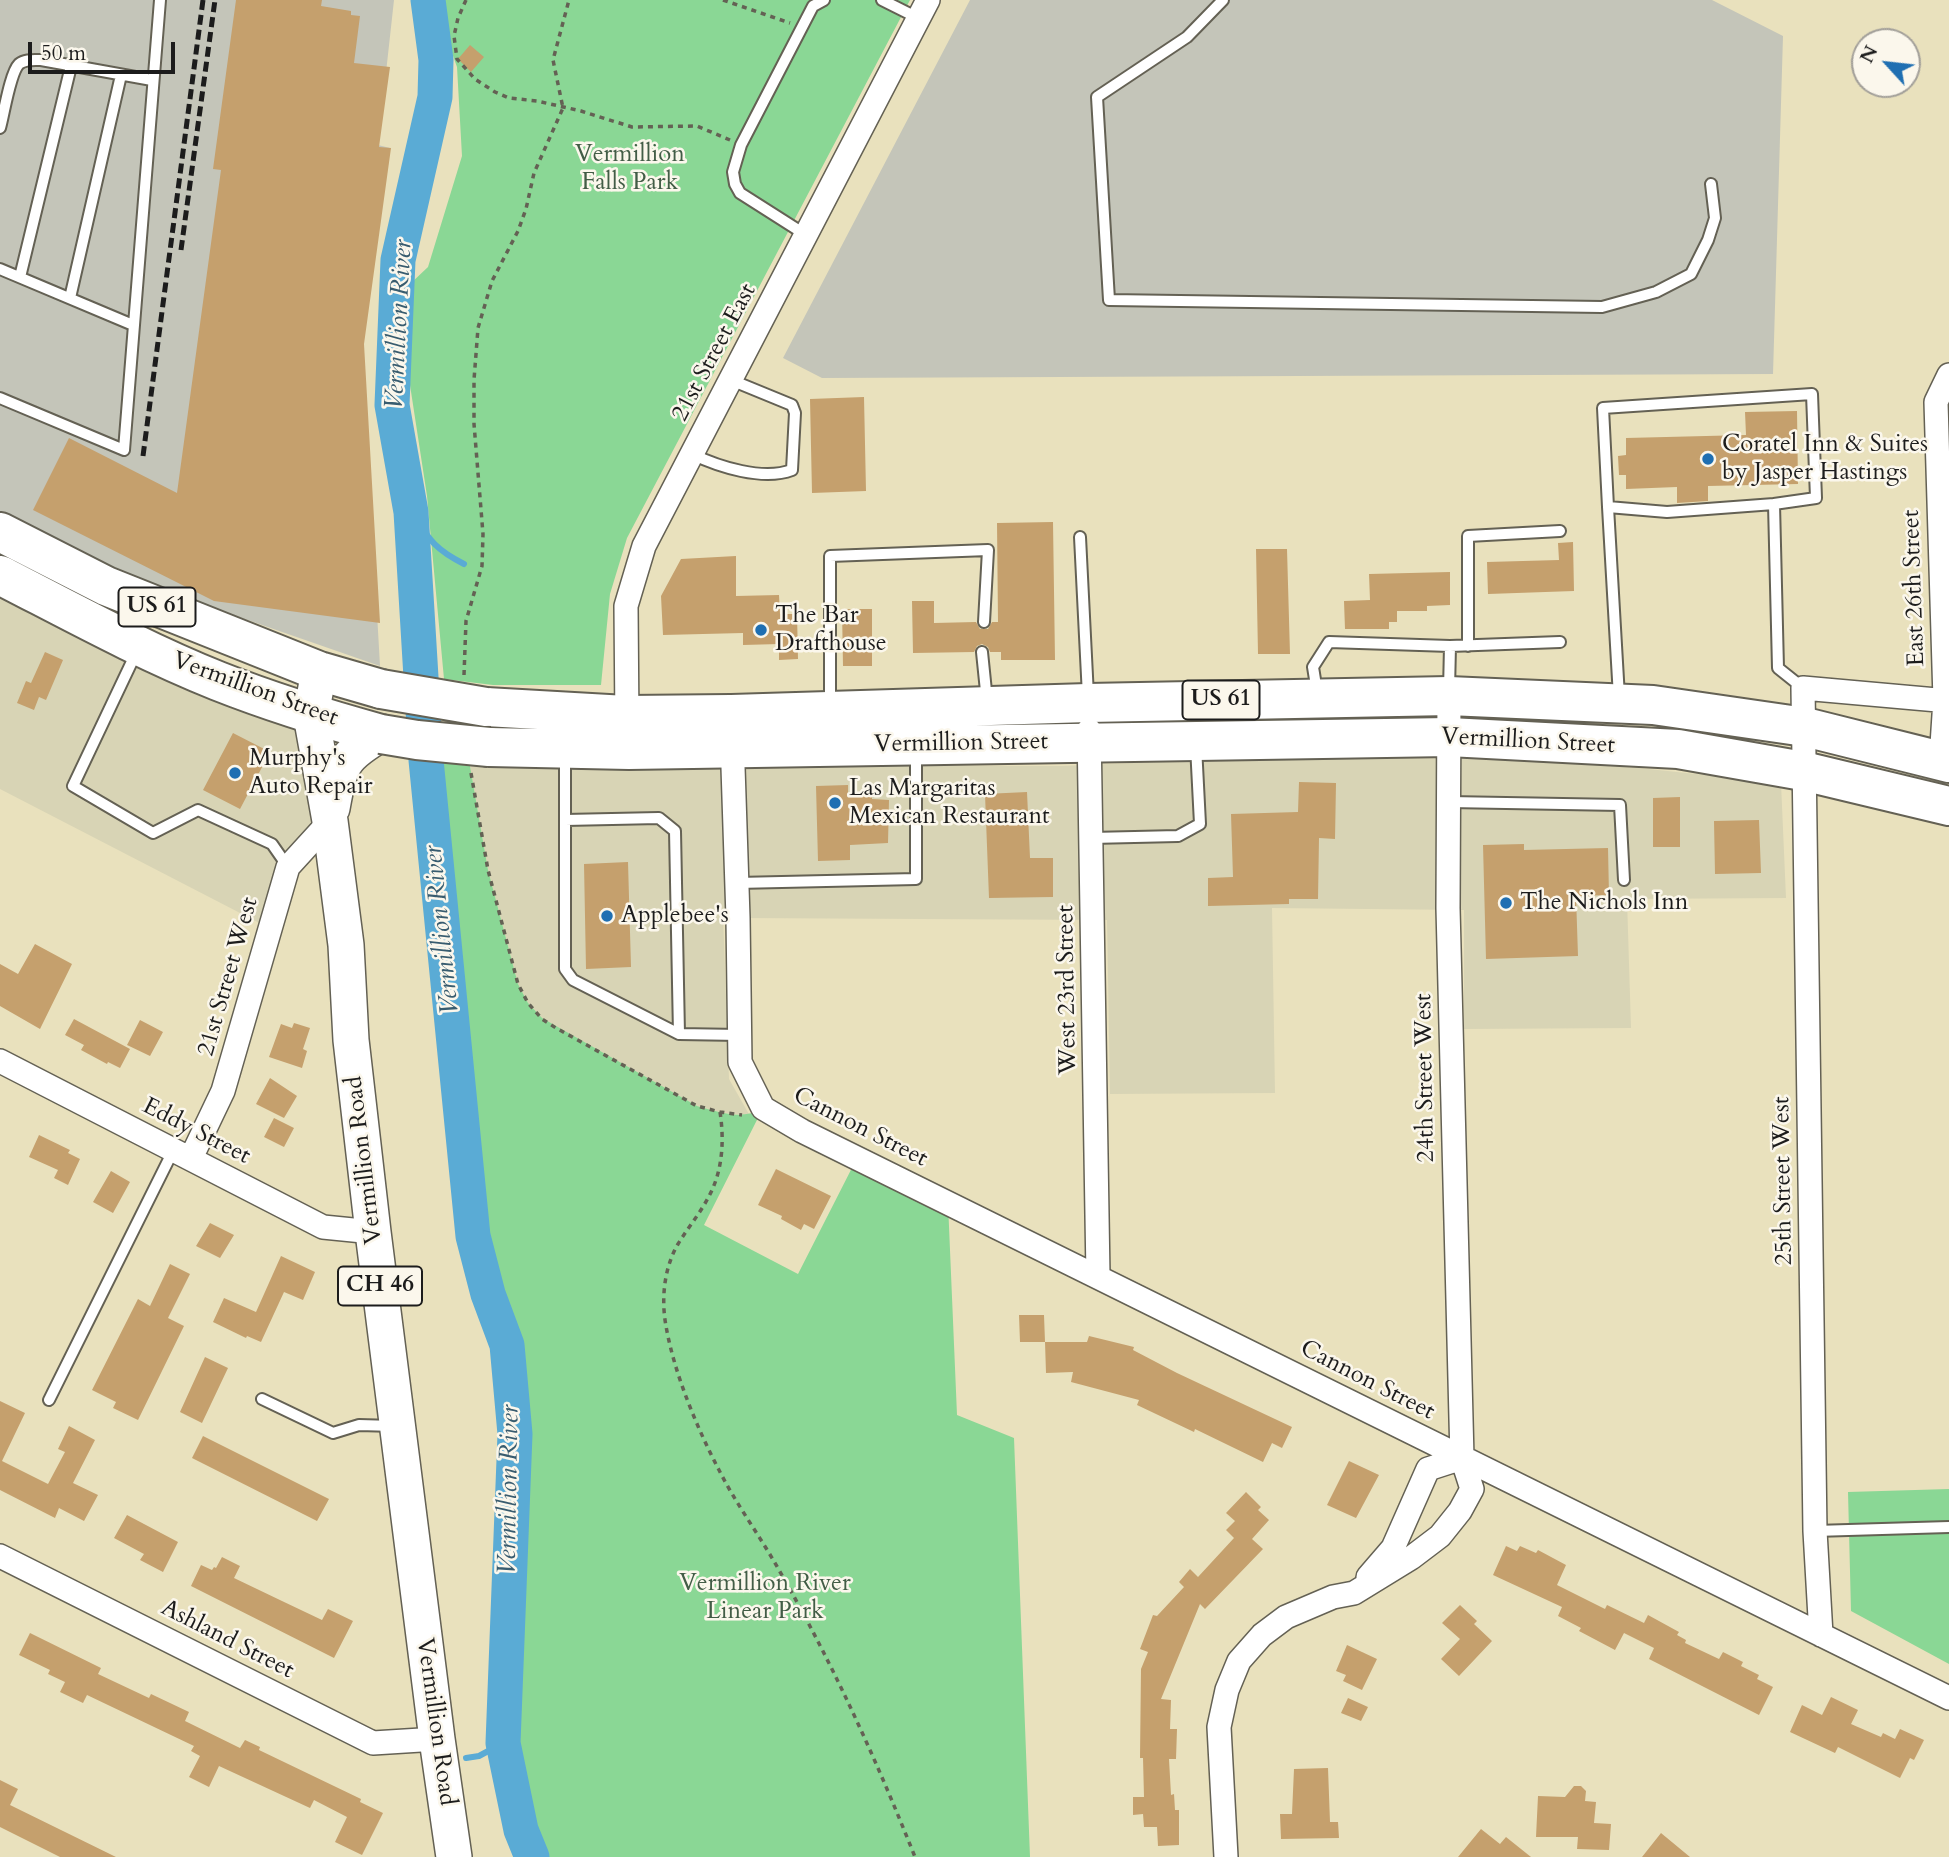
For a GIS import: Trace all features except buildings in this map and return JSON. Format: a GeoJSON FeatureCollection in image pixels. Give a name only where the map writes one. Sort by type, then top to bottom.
{"type":"FeatureCollection","features":[{"type":"Feature","properties":{"kind":"highway","name":"Vermillion Street"},"geometry":{"type":"LineString","coordinates":[[0,532],[106,586],[319,671],[382,690],[475,695],[627,732],[731,732],[916,745],[1449,737],[1678,749],[1803,771],[1949,806]]}},
{"type":"Feature","properties":{"kind":"highway","name":"Vermillion Street"},"geometry":{"type":"LineString","coordinates":[[0,575],[140,646],[217,681],[311,715],[381,734],[417,740],[479,757],[565,749],[627,732]]}},
{"type":"Feature","properties":{"kind":"highway","name":"Vermillion Street"},"geometry":{"type":"LineString","coordinates":[[731,732],[830,711],[1449,696],[1653,705],[1805,727],[1945,762]]}},
{"type":"Feature","properties":{"kind":"main road","name":"Vermillion Road"},"geometry":{"type":"LineString","coordinates":[[319,671],[311,715],[330,821],[346,945],[351,1040],[373,1232],[454,1857]]}},
{"type":"Feature","properties":{"kind":"main road"},"geometry":{"type":"LineString","coordinates":[[330,821],[340,768],[354,751],[381,734]]}},
{"type":"Feature","properties":{"kind":"street","name":"21st Street East"},"geometry":{"type":"LineString","coordinates":[[627,732],[626,606],[644,546],[923,9]]}},
{"type":"Feature","properties":{"kind":"street","name":"East 26th Street"},"geometry":{"type":"LineString","coordinates":[[1945,762],[1947,701],[1943,417],[1936,402],[1949,375]]}},
{"type":"Feature","properties":{"kind":"street"},"geometry":{"type":"LineString","coordinates":[[1803,688],[1947,701]]}},
{"type":"Feature","properties":{"kind":"street","name":"25th Street West"},"geometry":{"type":"LineString","coordinates":[[1803,688],[1815,1531],[1821,1635]]}},
{"type":"Feature","properties":{"kind":"street","name":"24th Street West"},"geometry":{"type":"LineString","coordinates":[[1354,1593],[1411,1559],[1440,1536],[1460,1511],[1472,1489],[1462,1458],[1448,908],[1449,696]]}},
{"type":"Feature","properties":{"kind":"street","name":"West 23rd Street"},"geometry":{"type":"LineString","coordinates":[[1088,703],[1098,1276]]}},
{"type":"Feature","properties":{"kind":"street"},"geometry":{"type":"LineString","coordinates":[[731,732],[740,1035]]}},
{"type":"Feature","properties":{"kind":"street","name":"21st Street West"},"geometry":{"type":"LineString","coordinates":[[182,1154],[223,1091],[288,867],[330,821]]}},
{"type":"Feature","properties":{"kind":"street","name":"Cannon Street"},"geometry":{"type":"LineString","coordinates":[[740,1035],[740,1062],[763,1108],[802,1131],[1949,1698]]}},
{"type":"Feature","properties":{"kind":"street","name":"Eddy Street"},"geometry":{"type":"LineString","coordinates":[[0,1061],[323,1227],[373,1232]]}},
{"type":"Feature","properties":{"kind":"street"},"geometry":{"type":"LineString","coordinates":[[1226,1857],[1219,1727],[1227,1690],[1239,1661],[1262,1635],[1286,1617],[1333,1597],[1354,1593],[1393,1548],[1428,1469],[1462,1458]]}},
{"type":"Feature","properties":{"kind":"street","name":"Ashland Street"},"geometry":{"type":"LineString","coordinates":[[0,1556],[373,1743],[437,1740]]}},
{"type":"Feature","properties":{"kind":"lane"},"geometry":{"type":"LineString","coordinates":[[0,398],[124,450],[160,0]]}},
{"type":"Feature","properties":{"kind":"lane"},"geometry":{"type":"LineString","coordinates":[[806,235],[740,193],[733,172],[741,145],[801,28],[813,6],[824,0]]}},
{"type":"Feature","properties":{"kind":"lane"},"geometry":{"type":"LineString","coordinates":[[882,0],[923,9]]}},
{"type":"Feature","properties":{"kind":"lane"},"geometry":{"type":"LineString","coordinates":[[1223,0],[1187,37],[1097,97],[1109,300],[1602,307],[1656,292],[1691,274],[1708,240],[1714,218],[1711,184]]}},
{"type":"Feature","properties":{"kind":"lane"},"geometry":{"type":"LineString","coordinates":[[0,128],[18,65],[28,60],[152,80]]}},
{"type":"Feature","properties":{"kind":"lane"},"geometry":{"type":"LineString","coordinates":[[20,277],[71,66]]}},
{"type":"Feature","properties":{"kind":"lane"},"geometry":{"type":"LineString","coordinates":[[70,298],[121,75]]}},
{"type":"Feature","properties":{"kind":"lane"},"geometry":{"type":"LineString","coordinates":[[0,269],[133,325]]}},
{"type":"Feature","properties":{"kind":"lane"},"geometry":{"type":"LineString","coordinates":[[692,454],[721,468],[780,475],[792,470],[795,412],[792,405],[731,380]]}},
{"type":"Feature","properties":{"kind":"lane"},"geometry":{"type":"LineString","coordinates":[[1608,507],[1667,512],[1773,505],[1816,498],[1812,394],[1603,408],[1608,507],[1619,704]]}},
{"type":"Feature","properties":{"kind":"lane"},"geometry":{"type":"LineString","coordinates":[[1773,505],[1778,668],[1803,688]]}},
{"type":"Feature","properties":{"kind":"lane"},"geometry":{"type":"LineString","coordinates":[[1468,646],[1468,536],[1560,531]]}},
{"type":"Feature","properties":{"kind":"lane"},"geometry":{"type":"LineString","coordinates":[[1080,537],[1088,703]]}},
{"type":"Feature","properties":{"kind":"lane"},"geometry":{"type":"LineString","coordinates":[[830,711],[830,556],[988,550],[984,622]]}},
{"type":"Feature","properties":{"kind":"lane"},"geometry":{"type":"LineString","coordinates":[[1317,698],[1313,667],[1329,642],[1468,646],[1560,642]]}},
{"type":"Feature","properties":{"kind":"lane"},"geometry":{"type":"LineString","coordinates":[[140,646],[73,786],[153,833],[198,810],[272,844],[288,867]]}},
{"type":"Feature","properties":{"kind":"lane"},"geometry":{"type":"LineString","coordinates":[[1449,696],[1450,646]]}},
{"type":"Feature","properties":{"kind":"lane"},"geometry":{"type":"LineString","coordinates":[[982,652],[987,706]]}},
{"type":"Feature","properties":{"kind":"lane"},"geometry":{"type":"LineString","coordinates":[[1091,838],[1178,836],[1200,824],[1195,740]]}},
{"type":"Feature","properties":{"kind":"lane"},"geometry":{"type":"LineString","coordinates":[[737,883],[916,879],[916,745]]}},
{"type":"Feature","properties":{"kind":"lane"},"geometry":{"type":"LineString","coordinates":[[565,749],[565,969],[573,980],[678,1034],[740,1035]]}},
{"type":"Feature","properties":{"kind":"lane"},"geometry":{"type":"LineString","coordinates":[[1449,802],[1620,805],[1624,880]]}},
{"type":"Feature","properties":{"kind":"lane"},"geometry":{"type":"LineString","coordinates":[[565,820],[659,818],[674,831],[678,1034]]}},
{"type":"Feature","properties":{"kind":"lane"},"geometry":{"type":"LineString","coordinates":[[49,1400],[182,1154]]}},
{"type":"Feature","properties":{"kind":"lane"},"geometry":{"type":"LineString","coordinates":[[262,1399],[333,1433],[359,1425],[397,1426]]}},
{"type":"Feature","properties":{"kind":"lane"},"geometry":{"type":"LineString","coordinates":[[1815,1531],[1949,1527]]}},
{"type":"Feature","properties":{"kind":"path"},"geometry":{"type":"LineString","coordinates":[[466,0],[454,36],[457,59],[484,86],[509,98],[581,111],[632,127],[697,126],[741,145]]}},
{"type":"Feature","properties":{"kind":"path"},"geometry":{"type":"LineString","coordinates":[[475,695],[466,621],[482,566],[483,534],[474,424],[478,328],[492,281],[518,231],[534,173],[563,108],[553,60],[569,0]]}},
{"type":"Feature","properties":{"kind":"path"},"geometry":{"type":"LineString","coordinates":[[723,0],[801,28]]}},
{"type":"Feature","properties":{"kind":"path"},"geometry":{"type":"LineString","coordinates":[[479,757],[488,870],[518,984],[528,1003],[542,1018],[670,1092],[697,1106],[720,1112],[723,1131],[716,1180],[697,1217],[678,1244],[665,1279],[665,1324],[671,1351],[719,1470],[779,1569],[837,1678],[915,1857]]}},
{"type":"Feature","properties":{"kind":"shaded area"},"geometry":{"type":"Polygon","coordinates":[[[0,0],[394,0],[378,145],[390,148],[362,349],[380,666],[121,576],[0,514],[0,0]]]}},
{"type":"Feature","properties":{"kind":"shaded area"},"geometry":{"type":"Polygon","coordinates":[[[970,0],[1712,0],[1783,36],[1773,374],[822,378],[783,358],[970,0]]]}},
{"type":"Feature","properties":{"kind":"shaded area"},"geometry":{"type":"Polygon","coordinates":[[[0,575],[311,715],[330,821],[288,867],[271,929],[0,789],[0,575]]]}},
{"type":"Feature","properties":{"kind":"shaded area"},"geometry":{"type":"Polygon","coordinates":[[[1415,751],[1457,757],[1639,768],[1781,783],[1786,898],[1627,899],[1631,1028],[1464,1029],[1464,910],[1272,908],[1275,1093],[1110,1094],[1107,920],[738,918],[723,915],[729,1079],[750,1116],[697,1106],[556,1028],[542,1019],[528,1003],[518,984],[488,870],[470,766],[1062,766],[1415,751]]]}},
{"type":"Feature","properties":{"kind":"green space","name":"Vermillion Falls Park"},"geometry":{"type":"Polygon","coordinates":[[[437,0],[910,0],[627,538],[610,594],[601,685],[493,685],[444,679],[427,496],[408,372],[410,284],[428,267],[462,156],[457,67],[437,10],[437,0]]]}},
{"type":"Feature","properties":{"kind":"green space","name":"Vermillion River Linear Park"},"geometry":{"type":"Polygon","coordinates":[[[426,760],[470,766],[488,870],[518,984],[528,1003],[542,1018],[697,1106],[739,1115],[763,1108],[704,1225],[798,1274],[857,1158],[948,1203],[957,1415],[1014,1438],[1030,1857],[532,1857],[521,1830],[503,1743],[515,1434],[507,1345],[488,1294],[473,1236],[426,760]]]}},
{"type":"Feature","properties":{"kind":"green space"},"geometry":{"type":"Polygon","coordinates":[[[1949,1489],[1949,1664],[1851,1611],[1848,1492],[1949,1489]]]}},
{"type":"Feature","properties":{"kind":"waterway","name":"Vermillion River"},"geometry":{"type":"LineString","coordinates":[[428,0],[436,60],[435,97],[398,260],[392,405],[411,512],[426,760],[473,1236],[488,1294],[507,1345],[515,1434],[503,1743],[521,1830],[532,1857]]}},
{"type":"Feature","properties":{"kind":"waterway"},"geometry":{"type":"LineString","coordinates":[[411,512],[433,542],[464,564]]}},
{"type":"Feature","properties":{"kind":"waterway"},"geometry":{"type":"LineString","coordinates":[[466,1758],[479,1756],[503,1743]]}},
{"type":"Feature","properties":{"kind":"railway"},"geometry":{"type":"LineString","coordinates":[[143,456],[203,0]]}},
{"type":"Feature","properties":{"kind":"railway"},"geometry":{"type":"LineString","coordinates":[[181,250],[215,0]]}},
{"type":"Feature","properties":{"kind":"place","name":"Coratel Inn & Suites by Jasper Hastings"},"geometry":{"type":"Point","coordinates":[1708,459]}},
{"type":"Feature","properties":{"kind":"place","name":"The Bar Drafthouse"},"geometry":{"type":"Point","coordinates":[761,630]}},
{"type":"Feature","properties":{"kind":"place","name":"Murphy's Auto Repair"},"geometry":{"type":"Point","coordinates":[235,773]}},
{"type":"Feature","properties":{"kind":"place","name":"Las Margaritas Mexican Restaurant"},"geometry":{"type":"Point","coordinates":[835,803]}},
{"type":"Feature","properties":{"kind":"place","name":"The Nichols Inn"},"geometry":{"type":"Point","coordinates":[1506,903]}},
{"type":"Feature","properties":{"kind":"place","name":"Applebee's"},"geometry":{"type":"Point","coordinates":[607,916]}}]}
